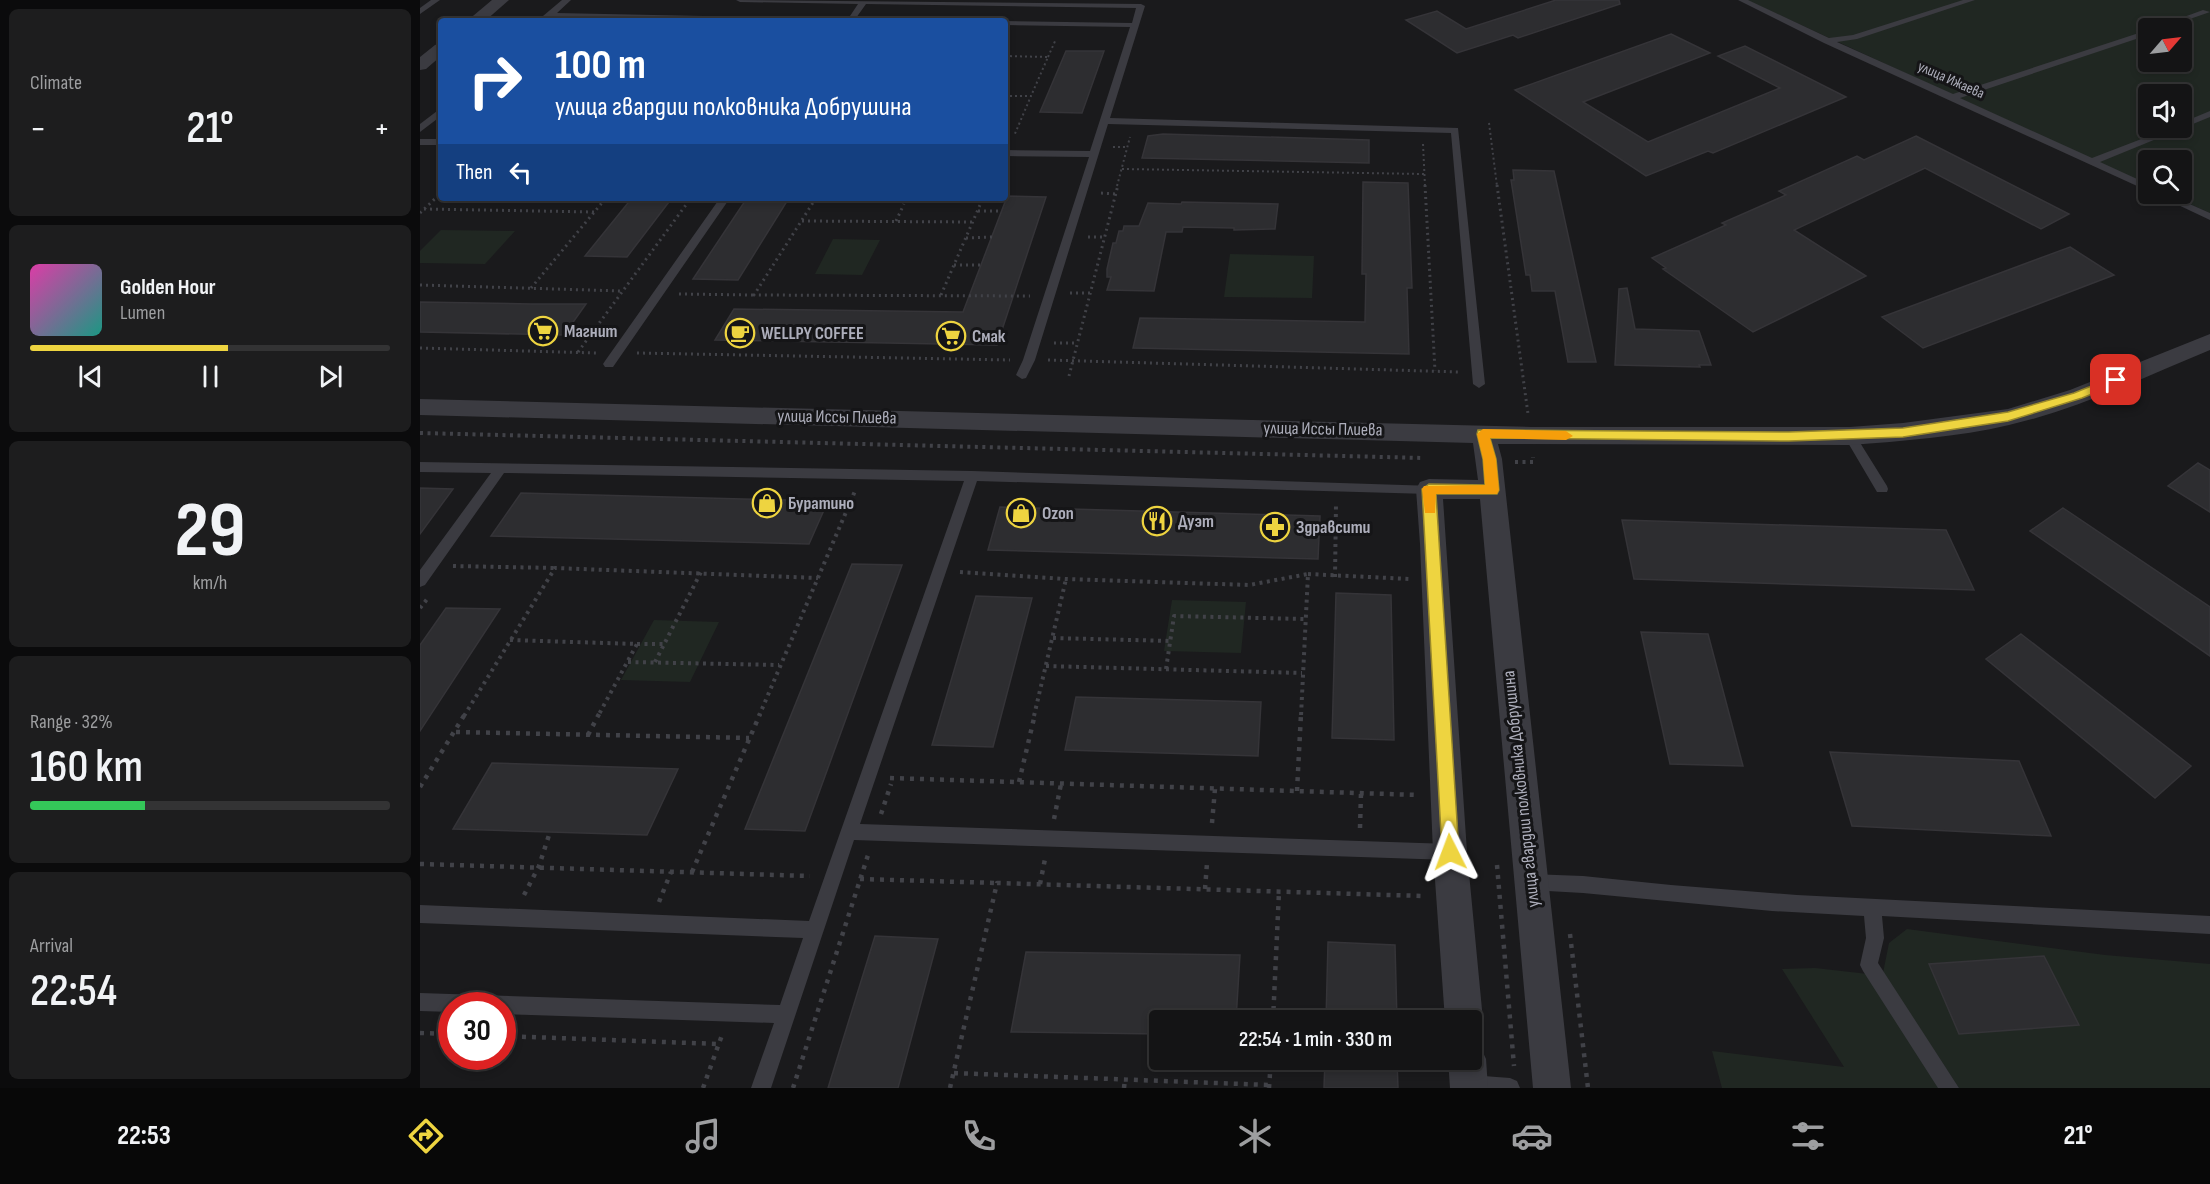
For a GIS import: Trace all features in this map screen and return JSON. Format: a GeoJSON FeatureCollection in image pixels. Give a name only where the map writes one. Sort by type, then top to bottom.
{"type":"FeatureCollection","features":[{"type":"Feature","properties":{"kind":"street"},"geometry":{"type":"LineString","coordinates":[[479,18],[501,0]]}},
{"type":"Feature","properties":{"kind":"street"},"geometry":{"type":"LineString","coordinates":[[420,65],[438,50]]}},
{"type":"Feature","properties":{"kind":"street","name":"улица Иссы Плиева"},"geometry":{"type":"LineString","coordinates":[[420,407],[1494,451],[1532,436],[1850,436],[1903,432],[2008,417],[2078,396],[2210,340]]}},
{"type":"Feature","properties":{"kind":"street","name":"улица гвардии полковника Добрушина"},"geometry":{"type":"LineString","coordinates":[[1494,451],[1492,490],[1552,1088]]}},
{"type":"Feature","properties":{"kind":"street"},"geometry":{"type":"LineString","coordinates":[[1463,1010],[1450,852],[1429,489],[1492,490]]}},
{"type":"Feature","properties":{"kind":"lane"},"geometry":{"type":"LineString","coordinates":[[420,12],[436,0]]}},
{"type":"Feature","properties":{"kind":"lane"},"geometry":{"type":"LineString","coordinates":[[547,18],[567,0]]}},
{"type":"Feature","properties":{"kind":"lane"},"geometry":{"type":"LineString","coordinates":[[740,0],[1142,3],[1029,360],[1022,375]]}},
{"type":"Feature","properties":{"kind":"lane","name":"улица Ижаева"},"geometry":{"type":"LineString","coordinates":[[1742,0],[2138,183]]}},
{"type":"Feature","properties":{"kind":"lane"},"geometry":{"type":"LineString","coordinates":[[1827,41],[1854,37],[1971,0]]}},
{"type":"Feature","properties":{"kind":"lane"},"geometry":{"type":"LineString","coordinates":[[852,18],[864,1]]}},
{"type":"Feature","properties":{"kind":"lane"},"geometry":{"type":"LineString","coordinates":[[2188,18],[2206,12]]}},
{"type":"Feature","properties":{"kind":"lane"},"geometry":{"type":"LineString","coordinates":[[1008,22],[1136,25]]}},
{"type":"Feature","properties":{"kind":"lane"},"geometry":{"type":"LineString","coordinates":[[1954,97],[2138,35]]}},
{"type":"Feature","properties":{"kind":"lane"},"geometry":{"type":"LineString","coordinates":[[420,129],[438,114]]}},
{"type":"Feature","properties":{"kind":"lane"},"geometry":{"type":"LineString","coordinates":[[2192,121],[2210,114]]}},
{"type":"Feature","properties":{"kind":"lane"},"geometry":{"type":"LineString","coordinates":[[1105,121],[1455,130],[1479,384]]}},
{"type":"Feature","properties":{"kind":"lane"},"geometry":{"type":"LineString","coordinates":[[2093,161],[2151,138]]}},
{"type":"Feature","properties":{"kind":"lane"},"geometry":{"type":"LineString","coordinates":[[420,142],[438,142]]}},
{"type":"Feature","properties":{"kind":"lane"},"geometry":{"type":"LineString","coordinates":[[1008,153],[1094,154]]}},
{"type":"Feature","properties":{"kind":"lane"},"geometry":{"type":"LineString","coordinates":[[609,364],[723,201]]}},
{"type":"Feature","properties":{"kind":"lane"},"geometry":{"type":"LineString","coordinates":[[2182,204],[2210,217]]}},
{"type":"Feature","properties":{"kind":"lane"},"geometry":{"type":"LineString","coordinates":[[1850,436],[1882,489]]}},
{"type":"Feature","properties":{"kind":"lane"},"geometry":{"type":"LineString","coordinates":[[420,467],[972,476],[1429,489]]}},
{"type":"Feature","properties":{"kind":"lane"},"geometry":{"type":"LineString","coordinates":[[420,581],[501,468]]}},
{"type":"Feature","properties":{"kind":"lane"},"geometry":{"type":"LineString","coordinates":[[761,1088],[972,476]]}},
{"type":"Feature","properties":{"kind":"lane"},"geometry":{"type":"LineString","coordinates":[[849,832],[1450,852]]}},
{"type":"Feature","properties":{"kind":"lane"},"geometry":{"type":"LineString","coordinates":[[1530,882],[1564,881],[1683,895],[1836,907],[2210,925]]}},
{"type":"Feature","properties":{"kind":"lane"},"geometry":{"type":"LineString","coordinates":[[1872,907],[1875,938],[1869,965],[1949,1088]]}},
{"type":"Feature","properties":{"kind":"lane"},"geometry":{"type":"LineString","coordinates":[[420,914],[815,930]]}},
{"type":"Feature","properties":{"kind":"lane"},"geometry":{"type":"LineString","coordinates":[[420,1002],[786,1014]]}},
{"type":"Feature","properties":{"kind":"lane"},"geometry":{"type":"LineString","coordinates":[[1468,1077],[1510,1088]]}},
{"type":"Feature","properties":{"kind":"path"},"geometry":{"type":"LineString","coordinates":[[1008,56],[1048,57],[1014,136]]}},
{"type":"Feature","properties":{"kind":"path"},"geometry":{"type":"LineString","coordinates":[[1008,96],[1031,96]]}},
{"type":"Feature","properties":{"kind":"path"},"geometry":{"type":"LineString","coordinates":[[1069,376],[1135,122]]}},
{"type":"Feature","properties":{"kind":"path"},"geometry":{"type":"LineString","coordinates":[[1489,123],[1532,436],[1533,462],[1494,451]]}},
{"type":"Feature","properties":{"kind":"path"},"geometry":{"type":"LineString","coordinates":[[1422,129],[1435,371]]}},
{"type":"Feature","properties":{"kind":"path"},"geometry":{"type":"LineString","coordinates":[[1122,169],[1424,174]]}},
{"type":"Feature","properties":{"kind":"path"},"geometry":{"type":"LineString","coordinates":[[420,213],[438,196]]}},
{"type":"Feature","properties":{"kind":"path"},"geometry":{"type":"LineString","coordinates":[[531,288],[604,201]]}},
{"type":"Feature","properties":{"kind":"path"},"geometry":{"type":"LineString","coordinates":[[578,352],[689,201]]}},
{"type":"Feature","properties":{"kind":"path"},"geometry":{"type":"LineString","coordinates":[[754,295],[814,201]]}},
{"type":"Feature","properties":{"kind":"path"},"geometry":{"type":"LineString","coordinates":[[941,295],[982,201]]}},
{"type":"Feature","properties":{"kind":"path"},"geometry":{"type":"LineString","coordinates":[[896,221],[904,204]]}},
{"type":"Feature","properties":{"kind":"path"},"geometry":{"type":"LineString","coordinates":[[424,209],[595,212]]}},
{"type":"Feature","properties":{"kind":"path"},"geometry":{"type":"LineString","coordinates":[[978,211],[1001,211]]}},
{"type":"Feature","properties":{"kind":"path"},"geometry":{"type":"LineString","coordinates":[[802,221],[974,222]]}},
{"type":"Feature","properties":{"kind":"path"},"geometry":{"type":"LineString","coordinates":[[966,238],[992,237]]}},
{"type":"Feature","properties":{"kind":"path"},"geometry":{"type":"LineString","coordinates":[[954,265],[981,265]]}},
{"type":"Feature","properties":{"kind":"path"},"geometry":{"type":"LineString","coordinates":[[420,285],[622,291]]}},
{"type":"Feature","properties":{"kind":"path"},"geometry":{"type":"LineString","coordinates":[[678,294],[1033,296]]}},
{"type":"Feature","properties":{"kind":"path"},"geometry":{"type":"LineString","coordinates":[[420,348],[1029,360],[1477,372]]}},
{"type":"Feature","properties":{"kind":"path","name":"улица Иссы Плиева"},"geometry":{"type":"LineString","coordinates":[[420,433],[1424,458]]}},
{"type":"Feature","properties":{"kind":"path"},"geometry":{"type":"LineString","coordinates":[[692,872],[856,488]]}},
{"type":"Feature","properties":{"kind":"path"},"geometry":{"type":"LineString","coordinates":[[1335,577],[1336,500]]}},
{"type":"Feature","properties":{"kind":"path"},"geometry":{"type":"LineString","coordinates":[[955,583],[962,562]]}},
{"type":"Feature","properties":{"kind":"path"},"geometry":{"type":"LineString","coordinates":[[431,565],[701,572],[818,578]]}},
{"type":"Feature","properties":{"kind":"path"},"geometry":{"type":"LineString","coordinates":[[420,787],[555,568]]}},
{"type":"Feature","properties":{"kind":"path"},"geometry":{"type":"LineString","coordinates":[[654,663],[701,572]]}},
{"type":"Feature","properties":{"kind":"path"},"geometry":{"type":"LineString","coordinates":[[939,572],[1249,585],[1308,574],[1415,579]]}},
{"type":"Feature","properties":{"kind":"path"},"geometry":{"type":"LineString","coordinates":[[1297,791],[1308,574]]}},
{"type":"Feature","properties":{"kind":"path"},"geometry":{"type":"LineString","coordinates":[[1019,782],[1066,579]]}},
{"type":"Feature","properties":{"kind":"path"},"geometry":{"type":"LineString","coordinates":[[1166,669],[1174,616],[1304,619]]}},
{"type":"Feature","properties":{"kind":"path"},"geometry":{"type":"LineString","coordinates":[[1053,638],[1170,641]]}},
{"type":"Feature","properties":{"kind":"path"},"geometry":{"type":"LineString","coordinates":[[509,640],[664,644]]}},
{"type":"Feature","properties":{"kind":"path"},"geometry":{"type":"LineString","coordinates":[[588,735],[638,644]]}},
{"type":"Feature","properties":{"kind":"path"},"geometry":{"type":"LineString","coordinates":[[628,662],[779,665]]}},
{"type":"Feature","properties":{"kind":"path"},"geometry":{"type":"LineString","coordinates":[[1046,666],[1302,673]]}},
{"type":"Feature","properties":{"kind":"path"},"geometry":{"type":"LineString","coordinates":[[455,732],[749,738]]}},
{"type":"Feature","properties":{"kind":"path"},"geometry":{"type":"LineString","coordinates":[[793,1088],[896,768]]}},
{"type":"Feature","properties":{"kind":"path"},"geometry":{"type":"LineString","coordinates":[[868,777],[1447,796]]}},
{"type":"Feature","properties":{"kind":"path"},"geometry":{"type":"LineString","coordinates":[[1053,822],[1061,783]]}},
{"type":"Feature","properties":{"kind":"path"},"geometry":{"type":"LineString","coordinates":[[1212,817],[1215,789]]}},
{"type":"Feature","properties":{"kind":"path"},"geometry":{"type":"LineString","coordinates":[[1360,793],[1360,849]]}},
{"type":"Feature","properties":{"kind":"path"},"geometry":{"type":"LineString","coordinates":[[512,918],[538,866],[550,832]]}},
{"type":"Feature","properties":{"kind":"path"},"geometry":{"type":"LineString","coordinates":[[420,864],[1454,897]]}},
{"type":"Feature","properties":{"kind":"path"},"geometry":{"type":"LineString","coordinates":[[651,923],[671,872]]}},
{"type":"Feature","properties":{"kind":"path"},"geometry":{"type":"LineString","coordinates":[[950,1088],[997,883]]}},
{"type":"Feature","properties":{"kind":"path"},"geometry":{"type":"LineString","coordinates":[[1273,1010],[1279,892]]}},
{"type":"Feature","properties":{"kind":"path"},"geometry":{"type":"LineString","coordinates":[[703,1088],[731,1012]]}},
{"type":"Feature","properties":{"kind":"path"},"geometry":{"type":"LineString","coordinates":[[420,1033],[438,1034]]}},
{"type":"Feature","properties":{"kind":"path"},"geometry":{"type":"LineString","coordinates":[[516,1037],[719,1044]]}},
{"type":"Feature","properties":{"kind":"path"},"geometry":{"type":"LineString","coordinates":[[954,1073],[1269,1086],[1270,1070]]}},
{"type":"Feature","properties":{"kind":"path"},"geometry":{"type":"LineString","coordinates":[[1124,1088],[1125,1079]]}},
{"type":"Feature","properties":{"kind":"shaded area"},"geometry":{"type":"Polygon","coordinates":[[[1747,0],[2210,0],[2210,213],[2190,204],[2192,204],[2192,150],[2138,150],[2138,180],[1747,0]]]}},
{"type":"Feature","properties":{"kind":"shaded area"},"geometry":{"type":"Polygon","coordinates":[[[441,230],[515,231],[485,264],[420,263],[420,251],[441,230]]]}},
{"type":"Feature","properties":{"kind":"shaded area"},"geometry":{"type":"Polygon","coordinates":[[[833,239],[880,240],[862,275],[815,274],[833,239]]]}},
{"type":"Feature","properties":{"kind":"shaded area"},"geometry":{"type":"Polygon","coordinates":[[[1230,254],[1314,256],[1312,298],[1224,297],[1230,254]]]}},
{"type":"Feature","properties":{"kind":"shaded area"},"geometry":{"type":"Polygon","coordinates":[[[1172,600],[1246,602],[1241,653],[1164,651],[1172,600]]]}},
{"type":"Feature","properties":{"kind":"shaded area"},"geometry":{"type":"Polygon","coordinates":[[[654,620],[719,622],[690,682],[621,680],[654,620]]]}},
{"type":"Feature","properties":{"kind":"shaded area"},"geometry":{"type":"Polygon","coordinates":[[[1907,929],[2105,955],[2210,964],[2210,1088],[1959,1088],[1883,973],[1889,943],[1907,929]]]}},
{"type":"Feature","properties":{"kind":"shaded area"},"geometry":{"type":"Polygon","coordinates":[[[1815,968],[1868,974],[1943,1088],[1722,1088],[1712,1051],[1844,1067],[1782,969],[1815,968]]]}},
{"type":"Feature","properties":{"kind":"building"},"geometry":{"type":"Polygon","coordinates":[[[1556,0],[1619,0],[1620,4],[1518,38],[1513,35],[1457,53],[1406,20],[1437,11],[1466,29],[1556,0]]]}},
{"type":"Feature","properties":{"kind":"building"},"geometry":{"type":"Polygon","coordinates":[[[1671,34],[1710,53],[1583,102],[1648,142],[1780,88],[1718,56],[1745,46],[1846,97],[1713,153],[1708,151],[1646,176],[1515,90],[1671,34]]]}},
{"type":"Feature","properties":{"kind":"building"},"geometry":{"type":"Polygon","coordinates":[[[1066,51],[1104,51],[1082,113],[1040,112],[1066,51]]]}},
{"type":"Feature","properties":{"kind":"building"},"geometry":{"type":"Polygon","coordinates":[[[1163,134],[1369,140],[1369,163],[1142,158],[1148,136],[1163,134]]]}},
{"type":"Feature","properties":{"kind":"building"},"geometry":{"type":"Polygon","coordinates":[[[1916,136],[2069,214],[2041,229],[1925,168],[1794,230],[1866,276],[1753,332],[1663,269],[1666,268],[1652,258],[1726,225],[1722,223],[1786,195],[1779,191],[1857,156],[1864,160],[1916,136]]]}},
{"type":"Feature","properties":{"kind":"building"},"geometry":{"type":"Polygon","coordinates":[[[1513,170],[1554,171],[1596,362],[1568,362],[1555,291],[1532,291],[1530,275],[1526,275],[1511,180],[1514,180],[1513,170]]]}},
{"type":"Feature","properties":{"kind":"building"},"geometry":{"type":"Polygon","coordinates":[[[1363,182],[1408,183],[1412,288],[1407,288],[1409,354],[1133,348],[1140,318],[1365,322],[1366,274],[1362,274],[1363,182]]]}},
{"type":"Feature","properties":{"kind":"building"},"geometry":{"type":"Polygon","coordinates":[[[1008,196],[1046,197],[997,345],[715,340],[734,309],[963,312],[1005,202],[1008,201],[1008,196]]]}},
{"type":"Feature","properties":{"kind":"building"},"geometry":{"type":"Polygon","coordinates":[[[630,201],[670,201],[627,257],[585,256],[630,201]]]}},
{"type":"Feature","properties":{"kind":"building"},"geometry":{"type":"Polygon","coordinates":[[[745,201],[787,201],[738,280],[693,279],[745,201]]]}},
{"type":"Feature","properties":{"kind":"building"},"geometry":{"type":"Polygon","coordinates":[[[1182,202],[1278,204],[1275,229],[1234,230],[1234,228],[1183,227],[1182,232],[1166,232],[1154,291],[1107,290],[1111,277],[1107,277],[1107,269],[1113,243],[1116,243],[1119,231],[1123,231],[1124,226],[1139,226],[1148,203],[1181,204],[1182,202]]]}},
{"type":"Feature","properties":{"kind":"building"},"geometry":{"type":"Polygon","coordinates":[[[2070,247],[2114,275],[1923,348],[1882,317],[2070,247]]]}},
{"type":"Feature","properties":{"kind":"building"},"geometry":{"type":"Polygon","coordinates":[[[1627,288],[1635,329],[1699,331],[1711,365],[1699,365],[1700,367],[1615,365],[1619,289],[1627,288]]]}},
{"type":"Feature","properties":{"kind":"building"},"geometry":{"type":"Polygon","coordinates":[[[420,302],[586,304],[564,335],[420,332],[420,302]]]}},
{"type":"Feature","properties":{"kind":"building"},"geometry":{"type":"Polygon","coordinates":[[[2198,463],[2210,470],[2210,512],[2168,486],[2198,463]]]}},
{"type":"Feature","properties":{"kind":"building"},"geometry":{"type":"Polygon","coordinates":[[[420,488],[453,489],[420,534],[420,488]]]}},
{"type":"Feature","properties":{"kind":"building"},"geometry":{"type":"Polygon","coordinates":[[[521,493],[828,501],[809,544],[491,536],[521,493]]]}},
{"type":"Feature","properties":{"kind":"building"},"geometry":{"type":"Polygon","coordinates":[[[1000,507],[1320,516],[1318,559],[988,550],[1000,507]]]}},
{"type":"Feature","properties":{"kind":"building"},"geometry":{"type":"Polygon","coordinates":[[[2063,508],[2210,607],[2210,656],[2030,531],[2063,508]]]}},
{"type":"Feature","properties":{"kind":"building"},"geometry":{"type":"Polygon","coordinates":[[[1622,520],[1946,530],[1974,590],[1634,579],[1622,520]]]}},
{"type":"Feature","properties":{"kind":"building"},"geometry":{"type":"Polygon","coordinates":[[[852,564],[902,565],[805,831],[745,829],[852,564]]]}},
{"type":"Feature","properties":{"kind":"building"},"geometry":{"type":"Polygon","coordinates":[[[1336,593],[1391,595],[1394,740],[1332,738],[1336,593]]]}},
{"type":"Feature","properties":{"kind":"building"},"geometry":{"type":"Polygon","coordinates":[[[976,596],[1032,598],[993,747],[932,745],[976,596]]]}},
{"type":"Feature","properties":{"kind":"building"},"geometry":{"type":"Polygon","coordinates":[[[446,608],[500,609],[420,731],[420,645],[446,608]]]}},
{"type":"Feature","properties":{"kind":"building"},"geometry":{"type":"Polygon","coordinates":[[[1641,632],[1708,634],[1743,766],[1670,764],[1641,632]]]}},
{"type":"Feature","properties":{"kind":"building"},"geometry":{"type":"Polygon","coordinates":[[[2021,634],[2191,766],[2155,798],[1986,659],[2021,634]]]}},
{"type":"Feature","properties":{"kind":"building"},"geometry":{"type":"Polygon","coordinates":[[[1076,697],[1261,702],[1258,756],[1065,750],[1076,697]]]}},
{"type":"Feature","properties":{"kind":"building"},"geometry":{"type":"Polygon","coordinates":[[[1830,752],[2019,761],[2051,836],[1852,826],[1830,752]]]}},
{"type":"Feature","properties":{"kind":"building"},"geometry":{"type":"Polygon","coordinates":[[[492,763],[678,769],[647,835],[453,829],[492,763]]]}},
{"type":"Feature","properties":{"kind":"building"},"geometry":{"type":"Polygon","coordinates":[[[875,936],[938,939],[898,1088],[828,1088],[875,936]]]}},
{"type":"Feature","properties":{"kind":"building"},"geometry":{"type":"Polygon","coordinates":[[[1328,942],[1395,945],[1397,1010],[1326,1010],[1328,942]]]}},
{"type":"Feature","properties":{"kind":"building"},"geometry":{"type":"Polygon","coordinates":[[[1026,952],[1240,955],[1237,1010],[1149,1010],[1149,1034],[1011,1032],[1026,952]]]}},
{"type":"Feature","properties":{"kind":"building"},"geometry":{"type":"Polygon","coordinates":[[[2044,956],[2079,1025],[1959,1034],[1929,964],[2044,956]]]}},
{"type":"Feature","properties":{"kind":"building"},"geometry":{"type":"Polygon","coordinates":[[[1325,1070],[1397,1070],[1398,1088],[1324,1088],[1325,1070]]]}},
{"type":"Feature","properties":{"kind":"slow traffic"},"geometry":{"type":"LineString","coordinates":[[1430,509],[1429,489],[1492,490],[1489,459],[1483,434],[1566,436]]}},
{"type":"Feature","properties":{"kind":"place","name":"Магнит"},"geometry":{"type":"Point","coordinates":[543,331]}},
{"type":"Feature","properties":{"kind":"place","name":"WELLPY COFFEE"},"geometry":{"type":"Point","coordinates":[740,333]}},
{"type":"Feature","properties":{"kind":"place","name":"Смак"},"geometry":{"type":"Point","coordinates":[951,336]}},
{"type":"Feature","properties":{"kind":"place","name":"Буратино"},"geometry":{"type":"Point","coordinates":[767,503]}},
{"type":"Feature","properties":{"kind":"place","name":"Ozon"},"geometry":{"type":"Point","coordinates":[1021,513]}},
{"type":"Feature","properties":{"kind":"place","name":"Дуэт"},"geometry":{"type":"Point","coordinates":[1157,521]}},
{"type":"Feature","properties":{"kind":"place","name":"Здравсити"},"geometry":{"type":"Point","coordinates":[1275,527]}},
{"type":"Feature","properties":{"kind":"route"},"geometry":{"type":"LineString","coordinates":[[1450,852],[1434,544],[1429,489],[1492,490],[1489,459],[1483,434],[1850,436],[1903,432],[2008,417],[2078,396],[2116,380]]}}]}
